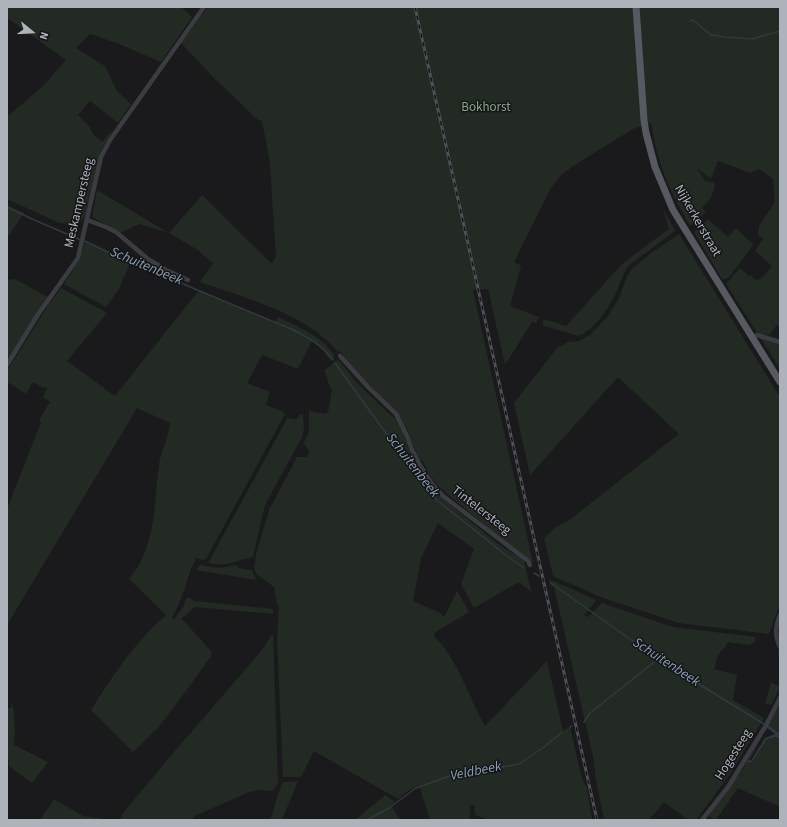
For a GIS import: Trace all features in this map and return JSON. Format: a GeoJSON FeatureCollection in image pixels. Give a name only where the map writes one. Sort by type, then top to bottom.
{"type":"FeatureCollection","features":[{"type":"Feature","properties":{"kind":"main road","name":"Nijkerkerstraat"},"geometry":{"type":"LineString","coordinates":[[636,7],[644,120],[655,167],[674,210],[780,382]]}},
{"type":"Feature","properties":{"kind":"street","name":"Meskampersteeg"},"geometry":{"type":"LineString","coordinates":[[7,365],[37,316],[78,258],[101,157],[110,140],[204,7]]}},
{"type":"Feature","properties":{"kind":"street"},"geometry":{"type":"LineString","coordinates":[[87,220],[116,232],[148,259],[166,270],[188,280]]}},
{"type":"Feature","properties":{"kind":"street"},"geometry":{"type":"LineString","coordinates":[[752,337],[757,335],[780,342]]}},
{"type":"Feature","properties":{"kind":"street","name":"Tintelersteeg"},"geometry":{"type":"LineString","coordinates":[[340,356],[368,387],[396,414],[412,450],[432,484],[444,496],[528,561],[530,566]]}},
{"type":"Feature","properties":{"kind":"street"},"geometry":{"type":"LineString","coordinates":[[780,616],[776,630],[776,638],[780,647]]}},
{"type":"Feature","properties":{"kind":"street","name":"Hogesteeg"},"geometry":{"type":"LineString","coordinates":[[702,820],[728,787],[780,698]]}},
{"type":"Feature","properties":{"kind":"green space"},"geometry":{"type":"Polygon","coordinates":[[[7,7],[181,7],[192,17],[161,62],[119,44],[90,34],[76,48],[105,66],[117,91],[131,104],[118,123],[90,101],[78,115],[90,127],[93,134],[102,142],[114,128],[101,151],[85,216],[80,222],[69,224],[57,222],[7,199],[7,117],[42,87],[66,60],[7,18],[7,7]]]}},
{"type":"Feature","properties":{"kind":"green space","name":"Bokhorst"},"geometry":{"type":"Polygon","coordinates":[[[208,7],[780,7],[780,325],[776,326],[769,335],[758,334],[726,284],[740,268],[756,280],[762,278],[772,266],[755,251],[763,239],[758,235],[759,226],[775,202],[773,179],[759,169],[750,173],[718,161],[711,179],[697,168],[705,181],[714,183],[715,186],[711,198],[702,208],[706,212],[690,226],[665,177],[651,123],[633,129],[573,166],[560,176],[551,188],[514,262],[521,267],[510,306],[539,317],[536,323],[532,322],[505,365],[488,289],[473,290],[533,563],[511,547],[439,487],[431,477],[422,460],[420,460],[407,429],[399,417],[342,357],[343,355],[341,351],[339,353],[326,339],[311,328],[275,309],[200,282],[213,263],[196,249],[169,233],[202,195],[272,264],[276,255],[270,163],[262,121],[258,120],[213,77],[181,43],[208,7]]]}},
{"type":"Feature","properties":{"kind":"green space"},"geometry":{"type":"Polygon","coordinates":[[[97,190],[169,233],[139,224],[121,233],[92,217],[97,190]]]}},
{"type":"Feature","properties":{"kind":"green space"},"geometry":{"type":"Polygon","coordinates":[[[7,205],[24,213],[7,238],[7,205]]]}},
{"type":"Feature","properties":{"kind":"green space"},"geometry":{"type":"Polygon","coordinates":[[[663,208],[675,231],[628,266],[612,301],[595,325],[578,336],[542,325],[544,319],[566,326],[620,266],[669,229],[663,208]]]}},
{"type":"Feature","properties":{"kind":"green space"},"geometry":{"type":"Polygon","coordinates":[[[708,219],[728,237],[736,228],[753,245],[730,276],[726,279],[722,279],[694,232],[708,219]]]}},
{"type":"Feature","properties":{"kind":"green space"},"geometry":{"type":"Polygon","coordinates":[[[679,234],[780,397],[780,604],[769,634],[679,623],[603,598],[553,576],[544,538],[556,527],[568,521],[679,434],[618,377],[530,475],[514,403],[557,348],[568,342],[579,341],[590,335],[608,316],[620,296],[627,276],[632,269],[650,254],[679,234]]]}},
{"type":"Feature","properties":{"kind":"green space"},"geometry":{"type":"Polygon","coordinates":[[[85,242],[131,261],[119,289],[106,307],[64,284],[80,259],[85,242]]]}},
{"type":"Feature","properties":{"kind":"green space"},"geometry":{"type":"Polygon","coordinates":[[[15,279],[48,297],[7,362],[7,280],[15,279]]]}},
{"type":"Feature","properties":{"kind":"green space"},"geometry":{"type":"Polygon","coordinates":[[[61,288],[107,313],[67,361],[115,396],[199,290],[275,323],[278,317],[294,324],[324,343],[335,356],[330,360],[323,350],[312,341],[298,369],[262,355],[247,383],[270,392],[266,405],[282,411],[285,414],[206,559],[202,560],[196,558],[179,603],[172,617],[174,619],[183,607],[187,597],[195,601],[273,609],[273,614],[195,607],[182,618],[212,652],[211,656],[158,728],[133,752],[91,710],[134,648],[166,615],[129,579],[145,552],[150,537],[160,459],[170,423],[137,408],[7,625],[7,509],[41,422],[39,420],[50,402],[43,397],[47,388],[33,382],[26,394],[7,382],[7,371],[49,304],[61,288]]]}},
{"type":"Feature","properties":{"kind":"green space"},"geometry":{"type":"Polygon","coordinates":[[[760,337],[780,343],[780,369],[760,337]]]}},
{"type":"Feature","properties":{"kind":"green space"},"geometry":{"type":"Polygon","coordinates":[[[337,360],[340,361],[355,381],[396,420],[402,430],[414,464],[433,491],[501,546],[524,560],[531,592],[519,582],[474,608],[461,584],[474,549],[438,523],[421,558],[413,601],[440,613],[444,617],[457,591],[458,592],[469,612],[434,633],[434,636],[443,646],[457,668],[485,726],[547,661],[563,731],[570,726],[579,767],[583,781],[587,788],[592,820],[489,820],[475,815],[474,805],[470,805],[470,820],[430,820],[419,785],[406,792],[398,799],[314,751],[301,777],[283,777],[277,639],[279,605],[277,605],[274,587],[256,574],[254,567],[257,550],[269,510],[297,457],[306,457],[310,452],[303,444],[309,432],[309,411],[326,414],[328,412],[332,389],[324,371],[337,360]]]}},
{"type":"Feature","properties":{"kind":"green space"},"geometry":{"type":"Polygon","coordinates":[[[300,414],[303,415],[304,429],[302,437],[265,505],[253,557],[220,565],[208,563],[287,419],[297,419],[300,414]]]}},
{"type":"Feature","properties":{"kind":"green space"},"geometry":{"type":"Polygon","coordinates":[[[200,565],[219,568],[237,565],[238,568],[252,570],[256,580],[196,570],[200,565]]]}},
{"type":"Feature","properties":{"kind":"green space"},"geometry":{"type":"Polygon","coordinates":[[[549,579],[596,600],[584,615],[588,617],[602,603],[673,627],[756,637],[754,643],[748,645],[728,642],[718,656],[714,669],[737,674],[733,700],[764,718],[728,777],[696,820],[688,820],[664,802],[649,820],[604,820],[593,756],[554,587],[550,585],[549,579]]]}},
{"type":"Feature","properties":{"kind":"green space"},"geometry":{"type":"Polygon","coordinates":[[[273,633],[278,783],[273,791],[259,790],[249,792],[197,815],[190,820],[120,820],[123,813],[162,766],[262,650],[273,633]]]}},
{"type":"Feature","properties":{"kind":"green space"},"geometry":{"type":"Polygon","coordinates":[[[771,682],[780,687],[771,705],[765,704],[771,682]]]}},
{"type":"Feature","properties":{"kind":"green space"},"geometry":{"type":"Polygon","coordinates":[[[780,702],[780,734],[768,725],[780,702]]]}},
{"type":"Feature","properties":{"kind":"green space"},"geometry":{"type":"Polygon","coordinates":[[[13,704],[15,729],[14,745],[48,762],[32,783],[9,766],[9,759],[7,758],[7,708],[11,708],[13,704]]]}},
{"type":"Feature","properties":{"kind":"green space"},"geometry":{"type":"Polygon","coordinates":[[[776,737],[780,739],[780,807],[738,788],[716,820],[708,816],[748,762],[752,762],[767,739],[776,737]]]}},
{"type":"Feature","properties":{"kind":"green space"},"geometry":{"type":"Polygon","coordinates":[[[298,781],[282,820],[270,820],[283,782],[298,781]]]}},
{"type":"Feature","properties":{"kind":"green space"},"geometry":{"type":"Polygon","coordinates":[[[385,795],[395,802],[391,805],[400,820],[355,820],[385,795]]]}},
{"type":"Feature","properties":{"kind":"green space"},"geometry":{"type":"Polygon","coordinates":[[[54,799],[83,816],[111,820],[40,820],[54,799]]]}},
{"type":"Feature","properties":{"kind":"shaded area"},"geometry":{"type":"Polygon","coordinates":[[[768,725],[780,734],[780,739],[776,737],[767,739],[752,762],[748,762],[744,767],[763,735],[749,760],[751,761],[765,738],[775,734],[766,727],[768,725]]]}},
{"type":"Feature","properties":{"kind":"waterway"},"geometry":{"type":"LineString","coordinates":[[690,21],[693,20],[712,36],[752,39],[780,31]]}},
{"type":"Feature","properties":{"kind":"waterway","name":"Schuitenbeek"},"geometry":{"type":"LineString","coordinates":[[7,207],[81,240]]}},
{"type":"Feature","properties":{"kind":"waterway","name":"Schuitenbeek"},"geometry":{"type":"LineString","coordinates":[[85,241],[116,256],[291,329],[314,342],[333,360]]}},
{"type":"Feature","properties":{"kind":"waterway","name":"Schuitenbeek"},"geometry":{"type":"LineString","coordinates":[[335,363],[425,487],[438,501],[524,568]]}},
{"type":"Feature","properties":{"kind":"waterway","name":"Schuitenbeek"},"geometry":{"type":"LineString","coordinates":[[534,573],[539,576]]}},
{"type":"Feature","properties":{"kind":"waterway","name":"Veldbeek"},"geometry":{"type":"LineString","coordinates":[[551,583],[658,659],[764,724]]}},
{"type":"Feature","properties":{"kind":"waterway","name":"Veldbeek"},"geometry":{"type":"LineString","coordinates":[[584,722],[590,713],[658,659]]}},
{"type":"Feature","properties":{"kind":"waterway","name":"Veldbeek"},"geometry":{"type":"LineString","coordinates":[[367,820],[389,808],[416,788],[464,771],[519,764],[561,733]]}},
{"type":"Feature","properties":{"kind":"railway"},"geometry":{"type":"LineString","coordinates":[[415,7],[597,820]]}}]}
